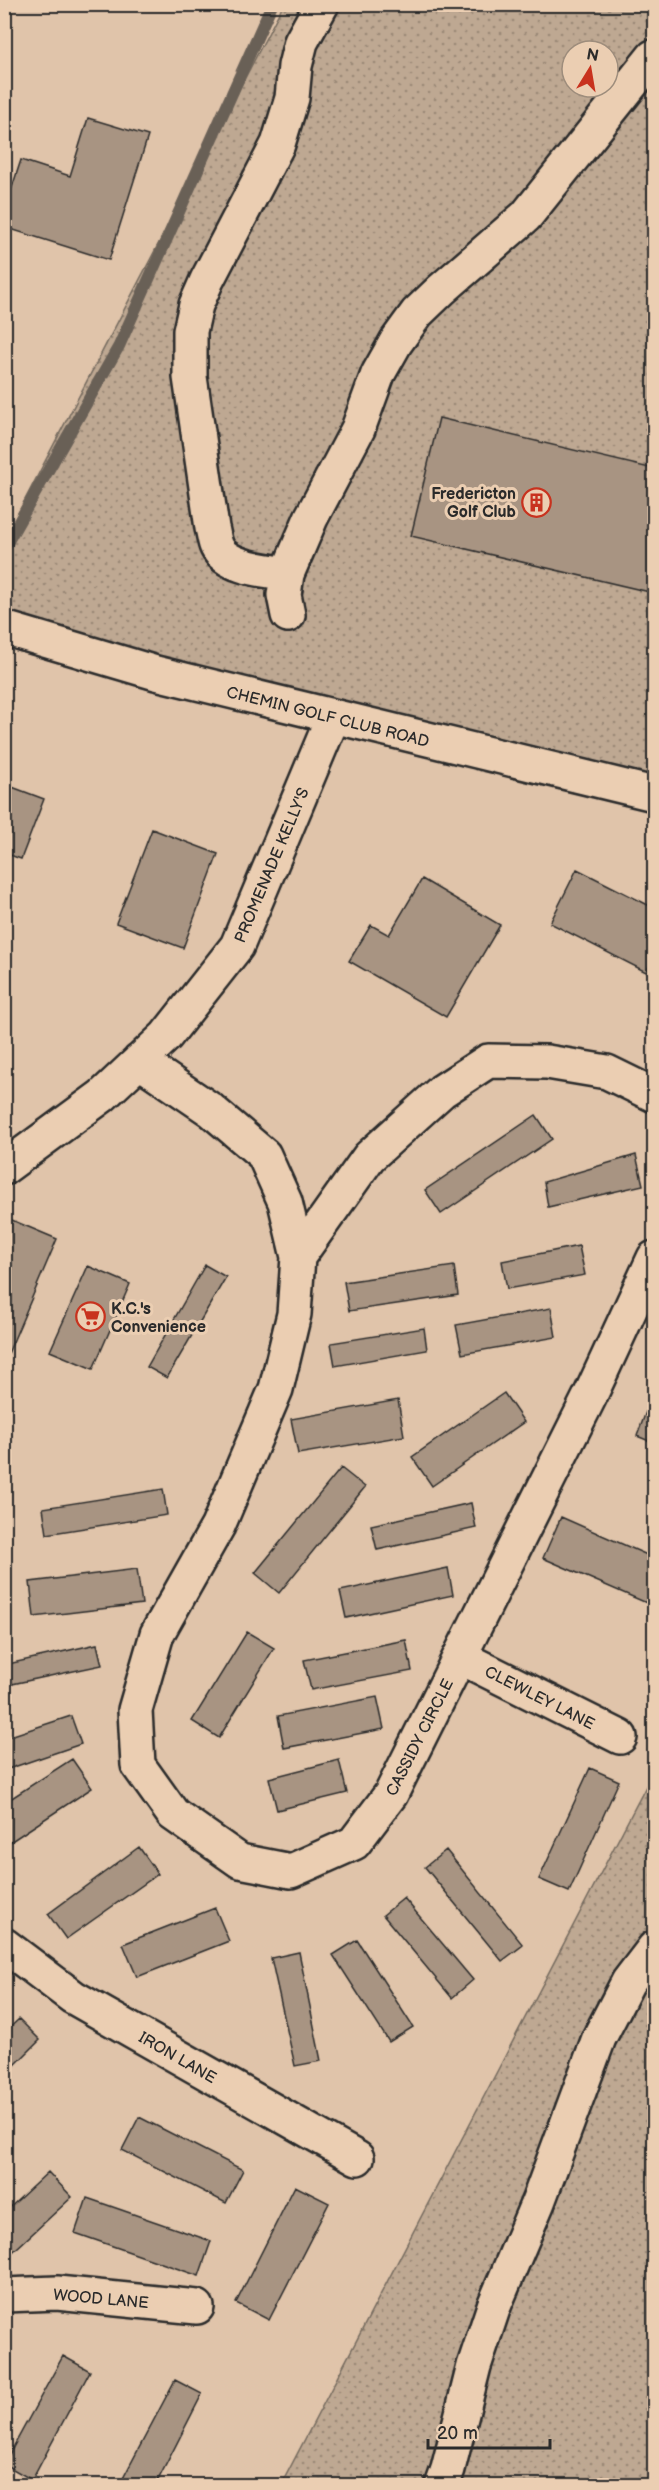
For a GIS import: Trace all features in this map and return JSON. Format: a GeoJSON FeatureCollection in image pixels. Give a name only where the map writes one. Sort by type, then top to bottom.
{"type":"FeatureCollection","features":[{"type":"Feature","properties":{"kind":"street"},"geometry":{"type":"LineString","coordinates":[[287,574],[240,564],[225,557],[217,547],[212,528],[190,377],[190,331],[196,305],[207,280],[278,144],[292,98],[295,66],[301,42],[322,4]]}},
{"type":"Feature","properties":{"kind":"street"},"geometry":{"type":"LineString","coordinates":[[288,615],[284,595],[287,574],[310,518],[358,429],[378,374],[396,342],[417,313],[526,216],[653,57]]}},
{"type":"Feature","properties":{"kind":"street","name":"CHEMIN GOLF CLUB ROAD"},"geometry":{"type":"LineString","coordinates":[[4,628],[156,674],[654,794]]}},
{"type":"Feature","properties":{"kind":"street","name":"PROMENADE KELLY'S"},"geometry":{"type":"LineString","coordinates":[[4,1168],[102,1096],[139,1062],[166,1036],[237,946],[333,717]]}},
{"type":"Feature","properties":{"kind":"street"},"geometry":{"type":"LineString","coordinates":[[298,1257],[369,1156],[442,1091],[488,1061],[547,1062],[607,1072],[654,1095]]}},
{"type":"Feature","properties":{"kind":"street","name":"CASSIDY CIRCLE"},"geometry":{"type":"LineString","coordinates":[[139,1062],[211,1110],[264,1155],[285,1202],[298,1257],[294,1314],[276,1389],[218,1526],[157,1634],[135,1710],[138,1765],[173,1814],[240,1861],[291,1871],[354,1843],[391,1794],[590,1396],[654,1258]]}},
{"type":"Feature","properties":{"kind":"street","name":"CLEWLEY LANE"},"geometry":{"type":"LineString","coordinates":[[460,1657],[620,1737]]}},
{"type":"Feature","properties":{"kind":"street","name":"IRON LANE"},"geometry":{"type":"LineString","coordinates":[[4,1945],[73,1997],[357,2158]]}},
{"type":"Feature","properties":{"kind":"street"},"geometry":{"type":"LineString","coordinates":[[442,2486],[474,2366],[494,2306],[538,2202],[596,2048],[628,1982],[654,1948]]}},
{"type":"Feature","properties":{"kind":"street","name":"WOOD LANE"},"geometry":{"type":"LineString","coordinates":[[4,2295],[57,2293],[197,2307]]}},
{"type":"Feature","properties":{"kind":"shaded area","name":"Fredericton Golf Club"},"geometry":{"type":"Polygon","coordinates":[[[283,5],[654,5],[654,794],[5,628],[4,540],[283,5]]]}},
{"type":"Feature","properties":{"kind":"shaded area"},"geometry":{"type":"Polygon","coordinates":[[[654,1771],[654,2485],[281,2485],[654,1771]]]}},
{"type":"Feature","properties":{"kind":"building"},"geometry":{"type":"Polygon","coordinates":[[[88,118],[148,136],[109,260],[4,227],[4,212],[21,160],[70,176],[88,118]]]}},
{"type":"Feature","properties":{"kind":"building","name":"Fredericton Golf Club"},"geometry":{"type":"Polygon","coordinates":[[[439,418],[654,469],[654,593],[411,536],[439,418]]]}},
{"type":"Feature","properties":{"kind":"building"},"geometry":{"type":"Polygon","coordinates":[[[4,784],[44,799],[21,859],[4,853],[4,784]]]}},
{"type":"Feature","properties":{"kind":"building"},"geometry":{"type":"Polygon","coordinates":[[[152,829],[218,854],[183,948],[116,923],[152,829]]]}},
{"type":"Feature","properties":{"kind":"building"},"geometry":{"type":"Polygon","coordinates":[[[577,869],[654,908],[654,956],[646,972],[550,923],[577,869]]]}},
{"type":"Feature","properties":{"kind":"building"},"geometry":{"type":"Polygon","coordinates":[[[422,879],[500,925],[446,1017],[349,961],[371,925],[389,935],[422,879]]]}},
{"type":"Feature","properties":{"kind":"building"},"geometry":{"type":"Polygon","coordinates":[[[536,1115],[552,1139],[441,1214],[425,1190],[536,1115]]]}},
{"type":"Feature","properties":{"kind":"building"},"geometry":{"type":"Polygon","coordinates":[[[636,1155],[643,1185],[548,1207],[544,1182],[636,1155]]]}},
{"type":"Feature","properties":{"kind":"building"},"geometry":{"type":"Polygon","coordinates":[[[7,1218],[57,1239],[4,1363],[4,1225],[7,1218]]]}},
{"type":"Feature","properties":{"kind":"building"},"geometry":{"type":"Polygon","coordinates":[[[579,1246],[585,1275],[507,1289],[502,1261],[579,1246]]]}},
{"type":"Feature","properties":{"kind":"building"},"geometry":{"type":"Polygon","coordinates":[[[205,1265],[226,1277],[167,1378],[147,1367],[205,1265]]]}},
{"type":"Feature","properties":{"kind":"building","name":"K.C.'s Convenience"},"geometry":{"type":"Polygon","coordinates":[[[88,1266],[130,1284],[93,1369],[50,1351],[88,1266]]]}},
{"type":"Feature","properties":{"kind":"building"},"geometry":{"type":"Polygon","coordinates":[[[454,1266],[458,1295],[349,1311],[344,1282],[454,1266]]]}},
{"type":"Feature","properties":{"kind":"building"},"geometry":{"type":"Polygon","coordinates":[[[551,1308],[556,1337],[462,1354],[456,1325],[551,1308]]]}},
{"type":"Feature","properties":{"kind":"building"},"geometry":{"type":"Polygon","coordinates":[[[424,1328],[427,1350],[335,1366],[331,1343],[424,1328]]]}},
{"type":"Feature","properties":{"kind":"building"},"geometry":{"type":"Polygon","coordinates":[[[504,1393],[524,1422],[432,1486],[412,1457],[504,1393]]]}},
{"type":"Feature","properties":{"kind":"building"},"geometry":{"type":"Polygon","coordinates":[[[398,1400],[404,1436],[298,1454],[291,1419],[398,1400]]]}},
{"type":"Feature","properties":{"kind":"building"},"geometry":{"type":"Polygon","coordinates":[[[647,1409],[654,1412],[654,1443],[637,1436],[647,1409]]]}},
{"type":"Feature","properties":{"kind":"building"},"geometry":{"type":"Polygon","coordinates":[[[341,1468],[365,1487],[279,1593],[255,1573],[341,1468]]]}},
{"type":"Feature","properties":{"kind":"building"},"geometry":{"type":"Polygon","coordinates":[[[163,1489],[167,1515],[47,1534],[43,1508],[163,1489]]]}},
{"type":"Feature","properties":{"kind":"building"},"geometry":{"type":"Polygon","coordinates":[[[471,1503],[476,1528],[377,1550],[371,1525],[471,1503]]]}},
{"type":"Feature","properties":{"kind":"building"},"geometry":{"type":"Polygon","coordinates":[[[561,1517],[654,1558],[654,1592],[649,1604],[543,1558],[561,1517]]]}},
{"type":"Feature","properties":{"kind":"building"},"geometry":{"type":"Polygon","coordinates":[[[448,1568],[453,1595],[346,1618],[340,1591],[448,1568]]]}},
{"type":"Feature","properties":{"kind":"building"},"geometry":{"type":"Polygon","coordinates":[[[137,1569],[142,1604],[34,1617],[30,1582],[137,1569]]]}},
{"type":"Feature","properties":{"kind":"building"},"geometry":{"type":"Polygon","coordinates":[[[247,1632],[274,1648],[219,1738],[192,1721],[247,1632]]]}},
{"type":"Feature","properties":{"kind":"building"},"geometry":{"type":"Polygon","coordinates":[[[406,1640],[412,1671],[311,1690],[304,1660],[406,1640]]]}},
{"type":"Feature","properties":{"kind":"building"},"geometry":{"type":"Polygon","coordinates":[[[97,1644],[102,1665],[12,1684],[8,1664],[97,1644]]]}},
{"type":"Feature","properties":{"kind":"building"},"geometry":{"type":"Polygon","coordinates":[[[377,1697],[384,1729],[284,1748],[278,1716],[377,1697]]]}},
{"type":"Feature","properties":{"kind":"building"},"geometry":{"type":"Polygon","coordinates":[[[71,1716],[81,1744],[8,1769],[4,1759],[4,1738],[71,1716]]]}},
{"type":"Feature","properties":{"kind":"building"},"geometry":{"type":"Polygon","coordinates":[[[72,1759],[92,1788],[4,1846],[4,1803],[72,1759]]]}},
{"type":"Feature","properties":{"kind":"building"},"geometry":{"type":"Polygon","coordinates":[[[339,1760],[347,1793],[277,1810],[269,1778],[339,1760]]]}},
{"type":"Feature","properties":{"kind":"building"},"geometry":{"type":"Polygon","coordinates":[[[590,1768],[619,1781],[569,1892],[539,1879],[590,1768]]]}},
{"type":"Feature","properties":{"kind":"building"},"geometry":{"type":"Polygon","coordinates":[[[139,1847],[158,1874],[66,1939],[48,1914],[139,1847]]]}},
{"type":"Feature","properties":{"kind":"building"},"geometry":{"type":"Polygon","coordinates":[[[446,1850],[523,1945],[502,1961],[425,1867],[446,1850]]]}},
{"type":"Feature","properties":{"kind":"building"},"geometry":{"type":"Polygon","coordinates":[[[404,1898],[473,1980],[452,1998],[383,1915],[404,1898]]]}},
{"type":"Feature","properties":{"kind":"building"},"geometry":{"type":"Polygon","coordinates":[[[215,1908],[229,1941],[137,1977],[123,1944],[215,1908]]]}},
{"type":"Feature","properties":{"kind":"building"},"geometry":{"type":"Polygon","coordinates":[[[357,1940],[413,2027],[389,2042],[333,1955],[357,1940]]]}},
{"type":"Feature","properties":{"kind":"building"},"geometry":{"type":"Polygon","coordinates":[[[299,1952],[321,2061],[295,2066],[271,1958],[299,1952]]]}},
{"type":"Feature","properties":{"kind":"building"},"geometry":{"type":"Polygon","coordinates":[[[19,2019],[40,2040],[4,2076],[4,2033],[19,2019]]]}},
{"type":"Feature","properties":{"kind":"building"},"geometry":{"type":"Polygon","coordinates":[[[139,2117],[243,2170],[226,2203],[122,2150],[139,2117]]]}},
{"type":"Feature","properties":{"kind":"building"},"geometry":{"type":"Polygon","coordinates":[[[48,2172],[72,2197],[4,2260],[4,2213],[48,2172]]]}},
{"type":"Feature","properties":{"kind":"building"},"geometry":{"type":"Polygon","coordinates":[[[295,2186],[329,2203],[269,2320],[236,2303],[295,2186]]]}},
{"type":"Feature","properties":{"kind":"building"},"geometry":{"type":"Polygon","coordinates":[[[87,2198],[211,2241],[199,2276],[75,2233],[87,2198]]]}},
{"type":"Feature","properties":{"kind":"building"},"geometry":{"type":"Polygon","coordinates":[[[63,2356],[90,2371],[32,2480],[4,2464],[63,2356]]]}},
{"type":"Feature","properties":{"kind":"building"},"geometry":{"type":"Polygon","coordinates":[[[175,2380],[202,2394],[155,2486],[119,2486],[175,2380]]]}},
{"type":"Feature","properties":{"kind":"waterway"},"geometry":{"type":"LineString","coordinates":[[4,548],[119,346],[272,4]]}},
{"type":"Feature","properties":{"kind":"place","name":"Fredericton Golf Club"},"geometry":{"type":"Point","coordinates":[537,502]}},
{"type":"Feature","properties":{"kind":"place","name":"K.C.'s Convenience"},"geometry":{"type":"Point","coordinates":[90,1317]}}]}
